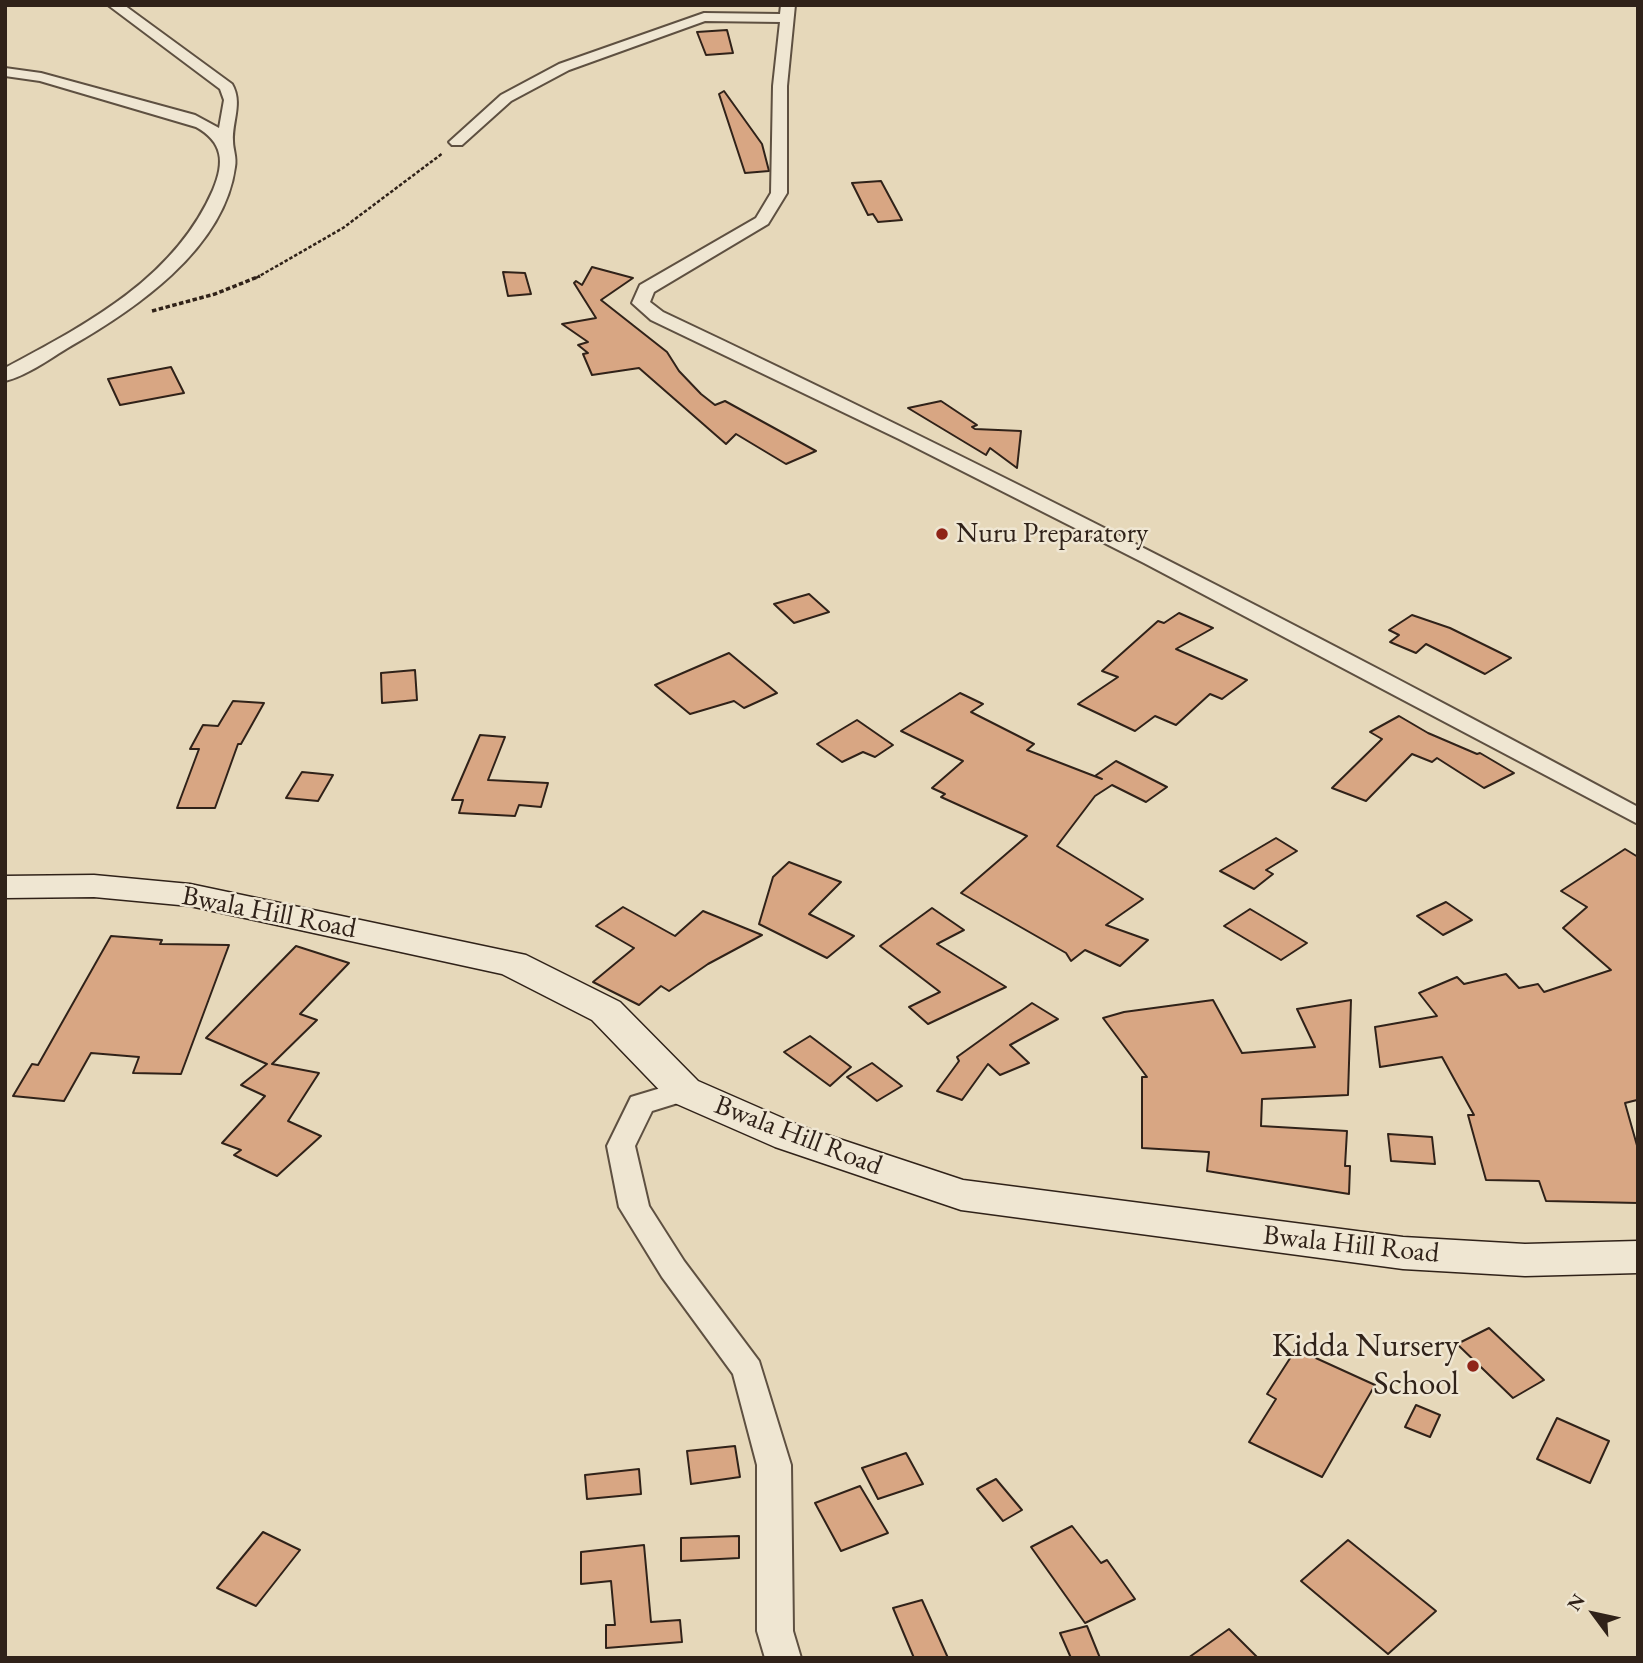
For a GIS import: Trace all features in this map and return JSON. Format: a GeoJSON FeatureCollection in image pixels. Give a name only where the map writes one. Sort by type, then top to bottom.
{"type":"FeatureCollection","features":[{"type":"Feature","properties":{"kind":"street"},"geometry":{"type":"LineString","coordinates":[[114,5],[227,87],[231,100],[225,142]]}},
{"type":"Feature","properties":{"kind":"street"},"geometry":{"type":"LineString","coordinates":[[457,142],[506,98],[564,67],[689,21],[788,12],[780,86],[779,193],[762,221],[646,289],[641,303],[657,316],[1074,518],[1372,672],[1638,817]]}},
{"type":"Feature","properties":{"kind":"street"},"geometry":{"type":"LineString","coordinates":[[5,72],[41,77],[190,118],[211,127],[225,142],[231,160],[219,197],[194,239],[151,285],[97,325],[5,376]]}},
{"type":"Feature","properties":{"kind":"street","name":"Bwala Hill Road"},"geometry":{"type":"LineString","coordinates":[[5,887],[94,886],[190,895],[513,964],[606,1012],[684,1091],[789,1137],[961,1195],[1403,1253],[1525,1260],[1638,1257]]}},
{"type":"Feature","properties":{"kind":"street"},"geometry":{"type":"LineString","coordinates":[[684,1091],[641,1104],[621,1146],[634,1207],[673,1269],[748,1370],[774,1465],[775,1631],[783,1658]]}},
{"type":"Feature","properties":{"kind":"path"},"geometry":{"type":"LineString","coordinates":[[149,312],[235,287],[306,250],[375,204],[457,142]]}},
{"type":"Feature","properties":{"kind":"building"},"geometry":{"type":"Polygon","coordinates":[[[727,30],[733,53],[706,55],[697,32],[727,30]]]}},
{"type":"Feature","properties":{"kind":"building"},"geometry":{"type":"Polygon","coordinates":[[[724,91],[762,144],[769,171],[745,173],[719,94],[724,91]]]}},
{"type":"Feature","properties":{"kind":"building"},"geometry":{"type":"Polygon","coordinates":[[[881,181],[902,220],[878,222],[873,214],[868,215],[852,183],[881,181]]]}},
{"type":"Feature","properties":{"kind":"building"},"geometry":{"type":"Polygon","coordinates":[[[592,267],[633,278],[601,300],[667,352],[679,371],[701,394],[715,405],[725,401],[816,451],[786,464],[736,434],[726,444],[639,368],[592,375],[583,354],[588,353],[578,345],[588,342],[562,324],[596,318],[574,283],[576,281],[582,285],[592,267]]]}},
{"type":"Feature","properties":{"kind":"building"},"geometry":{"type":"Polygon","coordinates":[[[503,272],[525,273],[531,294],[508,296],[503,272]]]}},
{"type":"Feature","properties":{"kind":"building"},"geometry":{"type":"Polygon","coordinates":[[[171,367],[184,393],[120,405],[108,379],[171,367]]]}},
{"type":"Feature","properties":{"kind":"building"},"geometry":{"type":"Polygon","coordinates":[[[941,401],[977,425],[972,427],[975,429],[1021,431],[1017,468],[990,448],[986,455],[908,408],[941,401]]]}},
{"type":"Feature","properties":{"kind":"building"},"geometry":{"type":"Polygon","coordinates":[[[809,594],[829,612],[794,623],[774,604],[809,594]]]}},
{"type":"Feature","properties":{"kind":"building"},"geometry":{"type":"Polygon","coordinates":[[[1179,613],[1213,628],[1176,649],[1247,680],[1222,699],[1210,694],[1176,725],[1155,716],[1135,731],[1078,704],[1118,677],[1102,671],[1158,621],[1164,623],[1179,613]]]}},
{"type":"Feature","properties":{"kind":"building"},"geometry":{"type":"Polygon","coordinates":[[[1412,615],[1450,628],[1511,658],[1485,674],[1426,644],[1416,653],[1390,642],[1399,635],[1389,630],[1412,615]]]}},
{"type":"Feature","properties":{"kind":"building"},"geometry":{"type":"Polygon","coordinates":[[[729,653],[777,693],[744,708],[734,701],[690,714],[655,685],[729,653]]]}},
{"type":"Feature","properties":{"kind":"building"},"geometry":{"type":"Polygon","coordinates":[[[415,670],[417,700],[382,703],[381,673],[415,670]]]}},
{"type":"Feature","properties":{"kind":"building"},"geometry":{"type":"Polygon","coordinates":[[[960,693],[983,704],[971,712],[1034,744],[1027,750],[1102,779],[1095,776],[1116,761],[1167,787],[1146,802],[1112,785],[1095,796],[1057,846],[1143,899],[1106,925],[1148,940],[1120,966],[1085,950],[1071,961],[1066,953],[961,893],[1027,836],[941,797],[945,794],[932,788],[963,761],[901,731],[960,693]]]}},
{"type":"Feature","properties":{"kind":"building"},"geometry":{"type":"Polygon","coordinates":[[[233,701],[264,703],[241,744],[238,744],[215,808],[177,808],[199,749],[190,749],[203,725],[218,726],[233,701]]]}},
{"type":"Feature","properties":{"kind":"building"},"geometry":{"type":"Polygon","coordinates":[[[1399,716],[1428,733],[1480,753],[1514,773],[1484,788],[1437,758],[1432,762],[1412,754],[1366,801],[1332,788],[1382,739],[1370,732],[1399,716]]]}},
{"type":"Feature","properties":{"kind":"building"},"geometry":{"type":"Polygon","coordinates":[[[857,720],[893,745],[875,757],[863,752],[842,762],[817,744],[857,720]]]}},
{"type":"Feature","properties":{"kind":"building"},"geometry":{"type":"Polygon","coordinates":[[[480,735],[505,737],[488,780],[548,783],[541,807],[519,805],[515,816],[459,813],[463,800],[452,800],[480,735]]]}},
{"type":"Feature","properties":{"kind":"building"},"geometry":{"type":"Polygon","coordinates":[[[302,772],[333,775],[318,801],[286,798],[302,772]]]}},
{"type":"Feature","properties":{"kind":"building"},"geometry":{"type":"Polygon","coordinates":[[[1276,838],[1297,851],[1266,870],[1273,874],[1254,889],[1220,871],[1276,838]]]}},
{"type":"Feature","properties":{"kind":"building"},"geometry":{"type":"Polygon","coordinates":[[[1625,849],[1638,857],[1637,1100],[1625,1103],[1638,1149],[1638,1203],[1546,1201],[1539,1181],[1486,1180],[1468,1115],[1474,1115],[1442,1057],[1380,1067],[1375,1027],[1437,1016],[1419,993],[1457,977],[1464,984],[1506,974],[1519,988],[1538,984],[1544,992],[1611,970],[1563,928],[1587,907],[1561,891],[1625,849]]]}},
{"type":"Feature","properties":{"kind":"building"},"geometry":{"type":"Polygon","coordinates":[[[789,862],[841,882],[809,914],[854,936],[827,958],[759,924],[773,877],[789,862]]]}},
{"type":"Feature","properties":{"kind":"building"},"geometry":{"type":"Polygon","coordinates":[[[1446,902],[1472,920],[1443,935],[1417,916],[1446,902]]]}},
{"type":"Feature","properties":{"kind":"building"},"geometry":{"type":"Polygon","coordinates":[[[623,907],[675,936],[703,911],[762,935],[708,964],[669,991],[661,986],[639,1005],[593,982],[634,948],[596,926],[623,907]]]}},
{"type":"Feature","properties":{"kind":"building"},"geometry":{"type":"Polygon","coordinates":[[[932,908],[964,930],[937,944],[1006,987],[928,1024],[909,1007],[940,992],[880,946],[932,908]]]}},
{"type":"Feature","properties":{"kind":"building"},"geometry":{"type":"Polygon","coordinates":[[[1250,909],[1307,943],[1281,960],[1224,926],[1250,909]]]}},
{"type":"Feature","properties":{"kind":"building"},"geometry":{"type":"Polygon","coordinates":[[[111,936],[162,940],[160,944],[229,945],[181,1074],[133,1073],[139,1057],[91,1053],[64,1101],[13,1096],[32,1064],[38,1065],[111,936]]]}},
{"type":"Feature","properties":{"kind":"building"},"geometry":{"type":"Polygon","coordinates":[[[296,946],[349,963],[300,1014],[317,1020],[272,1064],[319,1073],[288,1121],[321,1136],[277,1176],[234,1155],[241,1150],[222,1143],[265,1096],[241,1085],[267,1064],[206,1038],[296,946]]]}},
{"type":"Feature","properties":{"kind":"building"},"geometry":{"type":"Polygon","coordinates":[[[1213,1000],[1242,1053],[1315,1047],[1297,1009],[1351,1000],[1348,1095],[1262,1099],[1261,1126],[1347,1131],[1345,1166],[1350,1166],[1349,1194],[1207,1171],[1209,1152],[1142,1148],[1142,1077],[1147,1077],[1103,1018],[1124,1012],[1213,1000]]]}},
{"type":"Feature","properties":{"kind":"building"},"geometry":{"type":"Polygon","coordinates":[[[1032,1003],[1058,1019],[1010,1045],[1029,1063],[1000,1075],[988,1064],[962,1100],[937,1091],[959,1061],[957,1057],[1032,1003]]]}},
{"type":"Feature","properties":{"kind":"building"},"geometry":{"type":"Polygon","coordinates":[[[810,1036],[851,1067],[830,1086],[784,1052],[810,1036]]]}},
{"type":"Feature","properties":{"kind":"building"},"geometry":{"type":"Polygon","coordinates":[[[872,1063],[902,1086],[877,1101],[847,1077],[872,1063]]]}},
{"type":"Feature","properties":{"kind":"building"},"geometry":{"type":"Polygon","coordinates":[[[1388,1134],[1432,1137],[1435,1164],[1391,1161],[1388,1134]]]}},
{"type":"Feature","properties":{"kind":"building"},"geometry":{"type":"Polygon","coordinates":[[[1489,1328],[1544,1380],[1513,1398],[1457,1344],[1489,1328]]]}},
{"type":"Feature","properties":{"kind":"building"},"geometry":{"type":"Polygon","coordinates":[[[1296,1349],[1375,1385],[1322,1477],[1249,1442],[1276,1399],[1267,1394],[1296,1349]]]}},
{"type":"Feature","properties":{"kind":"building"},"geometry":{"type":"Polygon","coordinates":[[[1416,1405],[1440,1415],[1430,1437],[1405,1427],[1416,1405]]]}},
{"type":"Feature","properties":{"kind":"building"},"geometry":{"type":"Polygon","coordinates":[[[1557,1418],[1609,1441],[1590,1483],[1537,1459],[1557,1418]]]}},
{"type":"Feature","properties":{"kind":"building"},"geometry":{"type":"Polygon","coordinates":[[[735,1446],[740,1477],[691,1484],[687,1451],[735,1446]]]}},
{"type":"Feature","properties":{"kind":"building"},"geometry":{"type":"Polygon","coordinates":[[[906,1453],[923,1484],[878,1499],[862,1468],[906,1453]]]}},
{"type":"Feature","properties":{"kind":"building"},"geometry":{"type":"Polygon","coordinates":[[[639,1469],[641,1494],[587,1499],[585,1475],[639,1469]]]}},
{"type":"Feature","properties":{"kind":"building"},"geometry":{"type":"Polygon","coordinates":[[[996,1479],[1022,1510],[1003,1521],[977,1489],[996,1479]]]}},
{"type":"Feature","properties":{"kind":"building"},"geometry":{"type":"Polygon","coordinates":[[[860,1486],[888,1533],[841,1551],[815,1503],[860,1486]]]}},
{"type":"Feature","properties":{"kind":"building"},"geometry":{"type":"Polygon","coordinates":[[[1072,1526],[1101,1563],[1107,1560],[1135,1599],[1085,1623],[1031,1547],[1072,1526]]]}},
{"type":"Feature","properties":{"kind":"building"},"geometry":{"type":"Polygon","coordinates":[[[263,1532],[300,1550],[256,1606],[217,1588],[263,1532]]]}},
{"type":"Feature","properties":{"kind":"building"},"geometry":{"type":"Polygon","coordinates":[[[739,1536],[739,1558],[681,1561],[681,1538],[739,1536]]]}},
{"type":"Feature","properties":{"kind":"building"},"geometry":{"type":"Polygon","coordinates":[[[1348,1540],[1436,1611],[1388,1654],[1301,1581],[1348,1540]]]}},
{"type":"Feature","properties":{"kind":"building"},"geometry":{"type":"Polygon","coordinates":[[[644,1545],[651,1622],[680,1620],[682,1642],[606,1648],[606,1625],[615,1625],[611,1581],[581,1584],[581,1552],[644,1545]]]}},
{"type":"Feature","properties":{"kind":"building"},"geometry":{"type":"Polygon","coordinates":[[[922,1600],[948,1658],[914,1658],[893,1608],[922,1600]]]}},
{"type":"Feature","properties":{"kind":"building"},"geometry":{"type":"Polygon","coordinates":[[[1087,1626],[1100,1658],[1071,1658],[1060,1633],[1087,1626]]]}},
{"type":"Feature","properties":{"kind":"building"},"geometry":{"type":"Polygon","coordinates":[[[1229,1629],[1258,1658],[1188,1658],[1229,1629]]]}},
{"type":"Feature","properties":{"kind":"place","name":"Nuru Preparatory"},"geometry":{"type":"Point","coordinates":[942,534]}},
{"type":"Feature","properties":{"kind":"place","name":"Kidda Nursery School"},"geometry":{"type":"Point","coordinates":[1473,1366]}}]}
